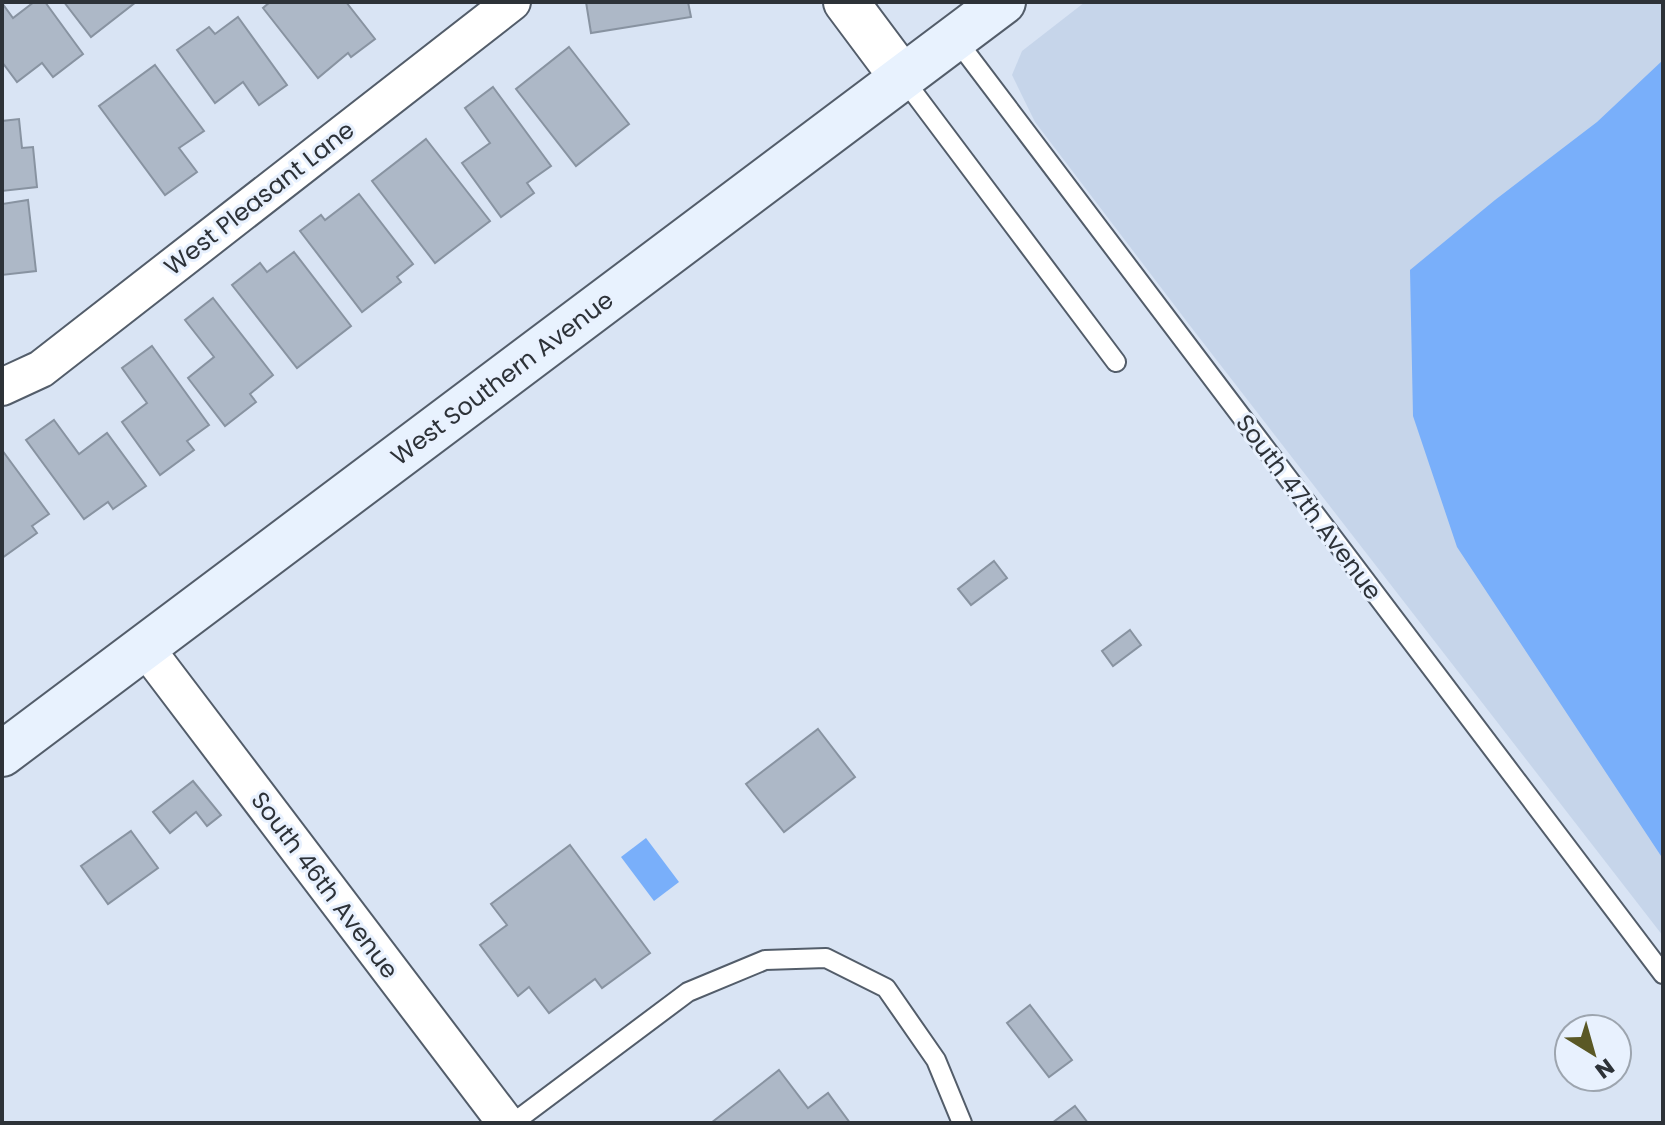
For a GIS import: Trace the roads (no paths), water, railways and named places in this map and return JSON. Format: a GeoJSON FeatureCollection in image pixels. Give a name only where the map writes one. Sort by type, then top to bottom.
{"type":"FeatureCollection","features":[{"type":"Feature","properties":{"kind":"main road","name":"West Southern Avenue"},"geometry":{"type":"LineString","coordinates":[[2,754],[1003,2]]}},
{"type":"Feature","properties":{"kind":"street","name":"West Pleasant Lane"},"geometry":{"type":"LineString","coordinates":[[2,387],[41,369],[512,2]]}},
{"type":"Feature","properties":{"kind":"street"},"geometry":{"type":"LineString","coordinates":[[846,2],[902,77]]}},
{"type":"Feature","properties":{"kind":"street","name":"South 46th Avenue"},"geometry":{"type":"LineString","coordinates":[[144,646],[506,1123]]}},
{"type":"Feature","properties":{"kind":"lane","name":"South 47th Avenue"},"geometry":{"type":"LineString","coordinates":[[955,38],[1663,974]]}},
{"type":"Feature","properties":{"kind":"lane"},"geometry":{"type":"LineString","coordinates":[[902,77],[1116,362]]}},
{"type":"Feature","properties":{"kind":"lane"},"geometry":{"type":"LineString","coordinates":[[513,1123],[688,992],[765,960],[826,958],[886,988],[936,1060],[962,1123]]}},
{"type":"Feature","properties":{"kind":"water"},"geometry":{"type":"Polygon","coordinates":[[[1663,60],[1663,859],[1457,547],[1413,416],[1410,270],[1597,122],[1663,60]]]}},
{"type":"Feature","properties":{"kind":"water"},"geometry":{"type":"Polygon","coordinates":[[[646,838],[679,882],[654,901],[621,857],[646,838]]]}}]}
